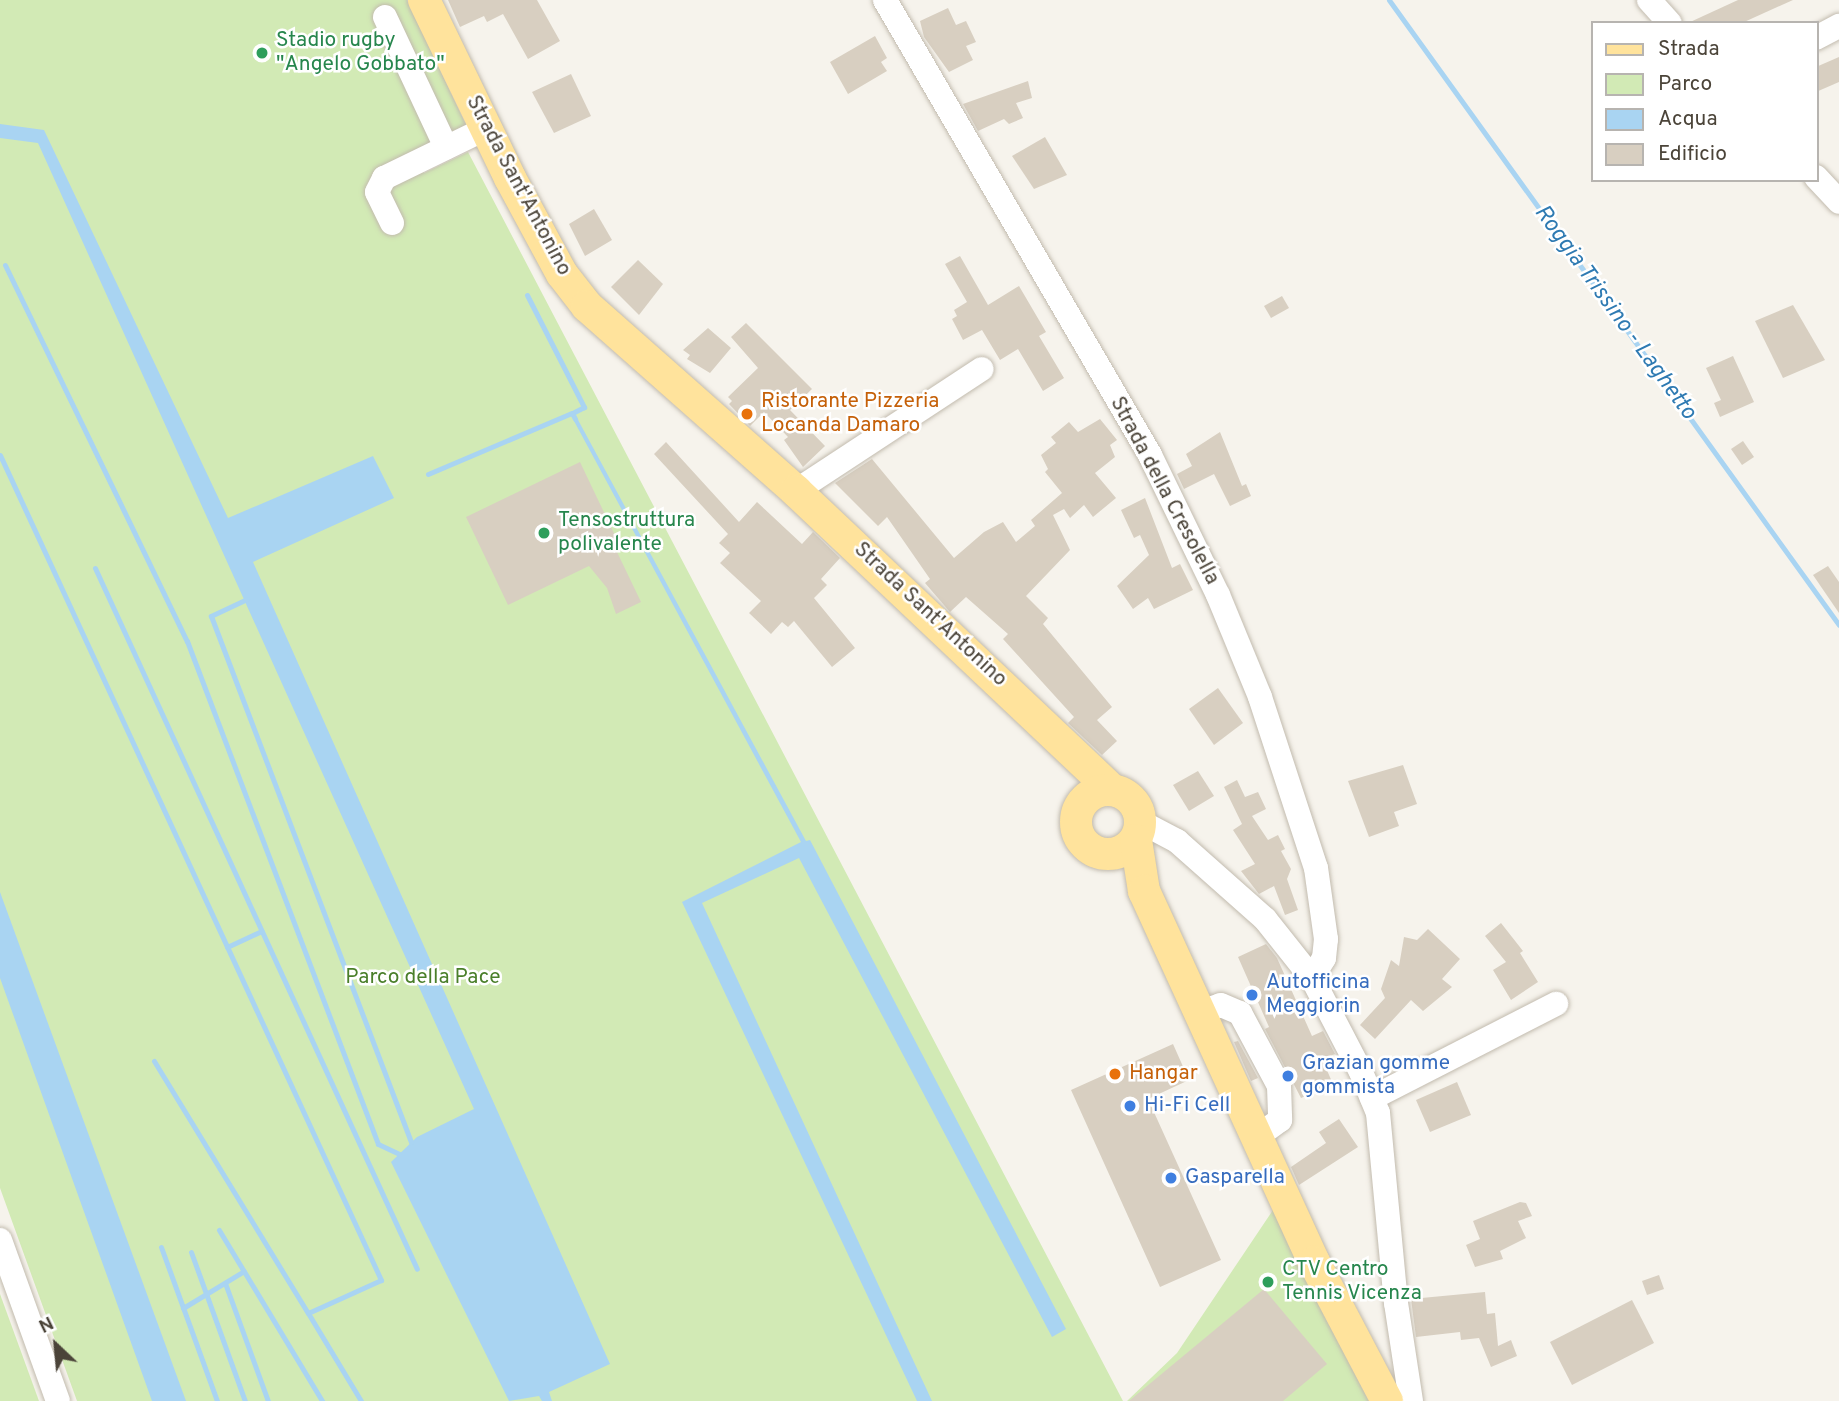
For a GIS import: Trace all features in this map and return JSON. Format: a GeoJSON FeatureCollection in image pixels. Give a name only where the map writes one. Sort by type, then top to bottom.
{"type":"FeatureCollection","features":[{"type":"Feature","properties":{"kind":"main road","name":"Strada Sant'Antonino"},"geometry":{"type":"LineString","coordinates":[[424,0],[485,128],[562,274],[587,306],[796,491],[1112,790],[1129,797],[1138,831],[1144,891],[1255,1138],[1387,1401]]}},
{"type":"Feature","properties":{"kind":"main road","name":"Strada Sant'Antonino"},"geometry":{"type":"LineString","coordinates":[[1062,741],[1076,771],[1076,820],[1082,842],[1144,891]]}},
{"type":"Feature","properties":{"kind":"main road"},"geometry":{"type":"LineString","coordinates":[[1078,809],[1092,794],[1112,790]]}},
{"type":"Feature","properties":{"kind":"main road"},"geometry":{"type":"LineString","coordinates":[[1100,854],[1120,853],[1138,831]]}},
{"type":"Feature","properties":{"kind":"street","name":"Strada della Cresolella"},"geometry":{"type":"LineString","coordinates":[[885,0],[1150,455],[1218,595],[1260,697],[1316,868],[1326,939],[1324,958],[1312,978]]}},
{"type":"Feature","properties":{"kind":"street"},"geometry":{"type":"LineString","coordinates":[[1649,0],[1668,21]]}},
{"type":"Feature","properties":{"kind":"street"},"geometry":{"type":"LineString","coordinates":[[385,17],[446,147]]}},
{"type":"Feature","properties":{"kind":"street"},"geometry":{"type":"LineString","coordinates":[[1818,37],[1839,26]]}},
{"type":"Feature","properties":{"kind":"street"},"geometry":{"type":"LineString","coordinates":[[392,223],[377,192],[384,178],[485,128]]}},
{"type":"Feature","properties":{"kind":"street"},"geometry":{"type":"LineString","coordinates":[[1818,179],[1839,202]]}},
{"type":"Feature","properties":{"kind":"street"},"geometry":{"type":"LineString","coordinates":[[796,491],[982,369]]}},
{"type":"Feature","properties":{"kind":"street","name":"Strada Sant'Antonino"},"geometry":{"type":"LineString","coordinates":[[1138,831],[1177,841],[1265,919],[1312,978],[1372,1098],[1378,1113],[1396,1303],[1411,1401]]}},
{"type":"Feature","properties":{"kind":"street"},"geometry":{"type":"LineString","coordinates":[[1372,1098],[1556,1004]]}},
{"type":"Feature","properties":{"kind":"street"},"geometry":{"type":"LineString","coordinates":[[1198,1013],[1221,1005],[1240,1013],[1279,1086],[1280,1120],[1255,1138]]}},
{"type":"Feature","properties":{"kind":"street"},"geometry":{"type":"LineString","coordinates":[[0,1240],[58,1401]]}},
{"type":"Feature","properties":{"kind":"green space","name":"Parco della Pace"},"geometry":{"type":"Polygon","coordinates":[[[0,0],[407,0],[466,125],[414,151],[424,173],[468,152],[1123,1401],[77,1401],[0,1188],[0,0]]]}},
{"type":"Feature","properties":{"kind":"green space","name":"CTV Centro Tennis Vicenza"},"geometry":{"type":"Polygon","coordinates":[[[1273,1210],[1372,1401],[1127,1401],[1177,1353],[1273,1210]]]}},
{"type":"Feature","properties":{"kind":"green space"},"geometry":{"type":"Polygon","coordinates":[[[0,1294],[39,1401],[0,1401],[0,1294]]]}},
{"type":"Feature","properties":{"kind":"water"},"geometry":{"type":"Polygon","coordinates":[[[0,124],[44,130],[228,518],[373,456],[394,498],[253,562],[610,1364],[549,1392],[552,1401],[542,1401],[539,1396],[509,1401],[391,1162],[417,1137],[474,1109],[38,143],[0,138],[0,124]]]}},
{"type":"Feature","properties":{"kind":"water"},"geometry":{"type":"Polygon","coordinates":[[[577,418],[806,841],[810,840],[1066,1329],[1052,1337],[799,858],[702,903],[932,1401],[917,1401],[682,902],[801,842],[574,421],[577,418]]]}},
{"type":"Feature","properties":{"kind":"water"},"geometry":{"type":"Polygon","coordinates":[[[0,892],[186,1401],[152,1401],[0,978],[0,892]]]}},
{"type":"Feature","properties":{"kind":"building"},"geometry":{"type":"Polygon","coordinates":[[[448,0],[537,0],[560,41],[528,59],[503,14],[487,22],[484,16],[460,27],[448,0]]]}},
{"type":"Feature","properties":{"kind":"building"},"geometry":{"type":"Polygon","coordinates":[[[1738,0],[1793,0],[1746,21],[1692,21],[1738,0]]]}},
{"type":"Feature","properties":{"kind":"building"},"geometry":{"type":"Polygon","coordinates":[[[948,8],[956,25],[966,21],[976,42],[966,46],[973,60],[949,72],[924,37],[920,21],[948,8]]]}},
{"type":"Feature","properties":{"kind":"building"},"geometry":{"type":"Polygon","coordinates":[[[875,36],[887,58],[881,62],[887,71],[848,94],[830,62],[875,36]]]}},
{"type":"Feature","properties":{"kind":"building"},"geometry":{"type":"Polygon","coordinates":[[[1839,57],[1839,82],[1818,91],[1818,66],[1839,57]]]}},
{"type":"Feature","properties":{"kind":"building"},"geometry":{"type":"Polygon","coordinates":[[[571,74],[591,116],[554,133],[532,92],[571,74]]]}},
{"type":"Feature","properties":{"kind":"building"},"geometry":{"type":"Polygon","coordinates":[[[1028,81],[1032,98],[1016,103],[1023,118],[1009,124],[1004,119],[978,131],[963,104],[1028,81]]]}},
{"type":"Feature","properties":{"kind":"building"},"geometry":{"type":"Polygon","coordinates":[[[1045,137],[1067,175],[1034,189],[1012,156],[1045,137]]]}},
{"type":"Feature","properties":{"kind":"building"},"geometry":{"type":"Polygon","coordinates":[[[594,209],[612,240],[585,256],[569,224],[594,209]]]}},
{"type":"Feature","properties":{"kind":"building"},"geometry":{"type":"Polygon","coordinates":[[[960,256],[988,305],[1019,286],[1046,332],[1039,336],[1064,378],[1043,391],[1018,349],[1000,360],[982,330],[963,340],[952,319],[957,316],[954,310],[967,302],[945,264],[960,256]]]}},
{"type":"Feature","properties":{"kind":"building"},"geometry":{"type":"Polygon","coordinates":[[[638,260],[663,284],[639,315],[611,287],[638,260]]]}},
{"type":"Feature","properties":{"kind":"building"},"geometry":{"type":"Polygon","coordinates":[[[1282,296],[1289,308],[1271,318],[1264,306],[1282,296]]]}},
{"type":"Feature","properties":{"kind":"building"},"geometry":{"type":"Polygon","coordinates":[[[1793,305],[1825,360],[1783,378],[1755,321],[1793,305]]]}},
{"type":"Feature","properties":{"kind":"building"},"geometry":{"type":"Polygon","coordinates":[[[746,323],[812,389],[790,410],[825,446],[803,467],[784,440],[788,437],[764,412],[750,426],[729,404],[732,401],[728,397],[758,368],[731,337],[746,323]]]}},
{"type":"Feature","properties":{"kind":"building"},"geometry":{"type":"Polygon","coordinates":[[[708,328],[731,348],[710,373],[687,359],[690,355],[683,350],[708,328]]]}},
{"type":"Feature","properties":{"kind":"building"},"geometry":{"type":"Polygon","coordinates":[[[1733,356],[1754,402],[1720,417],[1714,403],[1721,400],[1706,368],[1733,356]]]}},
{"type":"Feature","properties":{"kind":"building"},"geometry":{"type":"Polygon","coordinates":[[[1100,419],[1117,440],[1110,445],[1115,457],[1095,473],[1116,498],[1093,517],[1084,505],[1070,518],[1064,509],[1053,515],[1070,550],[1026,596],[1048,618],[1043,624],[1112,707],[1097,720],[1117,741],[1102,755],[1068,723],[1074,717],[1003,639],[1008,634],[966,597],[950,612],[925,583],[930,579],[887,517],[878,526],[835,483],[872,459],[954,558],[984,532],[1003,522],[1016,542],[1035,526],[1031,520],[1062,493],[1045,472],[1048,469],[1041,455],[1056,443],[1051,437],[1069,422],[1078,432],[1100,419]]]}},
{"type":"Feature","properties":{"kind":"building"},"geometry":{"type":"Polygon","coordinates":[[[1220,432],[1242,486],[1246,484],[1251,496],[1230,506],[1214,474],[1184,489],[1177,474],[1192,466],[1186,454],[1220,432]]]}},
{"type":"Feature","properties":{"kind":"building"},"geometry":{"type":"Polygon","coordinates":[[[1743,441],[1754,457],[1742,465],[1731,449],[1743,441]]]}},
{"type":"Feature","properties":{"kind":"building"},"geometry":{"type":"Polygon","coordinates":[[[666,442],[739,522],[757,502],[802,544],[813,532],[840,558],[821,579],[827,585],[814,598],[855,648],[832,667],[794,621],[788,627],[782,622],[771,634],[749,613],[761,601],[720,563],[730,553],[719,543],[728,534],[654,454],[666,442]]]}},
{"type":"Feature","properties":{"kind":"building","name":"Tensostruttura polivalente"},"geometry":{"type":"Polygon","coordinates":[[[580,462],[622,550],[617,552],[641,602],[616,614],[607,588],[589,566],[508,605],[466,517],[580,462]]]}},
{"type":"Feature","properties":{"kind":"building"},"geometry":{"type":"Polygon","coordinates":[[[1145,498],[1172,568],[1180,564],[1193,590],[1154,609],[1148,598],[1133,609],[1117,586],[1149,555],[1140,535],[1134,538],[1121,510],[1145,498]]]}},
{"type":"Feature","properties":{"kind":"building"},"geometry":{"type":"Polygon","coordinates":[[[1828,566],[1839,582],[1839,613],[1813,575],[1828,566]]]}},
{"type":"Feature","properties":{"kind":"building"},"geometry":{"type":"Polygon","coordinates":[[[1218,688],[1243,723],[1214,745],[1189,709],[1218,688]]]}},
{"type":"Feature","properties":{"kind":"building"},"geometry":{"type":"Polygon","coordinates":[[[1403,765],[1417,804],[1394,812],[1399,826],[1369,837],[1348,781],[1403,765]]]}},
{"type":"Feature","properties":{"kind":"building"},"geometry":{"type":"Polygon","coordinates":[[[1198,771],[1214,796],[1189,811],[1173,785],[1198,771]]]}},
{"type":"Feature","properties":{"kind":"building"},"geometry":{"type":"Polygon","coordinates":[[[1237,780],[1245,797],[1258,792],[1266,809],[1252,816],[1268,840],[1278,835],[1285,849],[1281,851],[1291,869],[1287,879],[1298,910],[1285,915],[1274,886],[1259,894],[1241,871],[1255,864],[1233,830],[1242,824],[1224,787],[1237,780]]]}},
{"type":"Feature","properties":{"kind":"building"},"geometry":{"type":"Polygon","coordinates":[[[1501,923],[1523,951],[1520,953],[1538,982],[1511,1000],[1493,970],[1506,962],[1485,936],[1501,923]]]}},
{"type":"Feature","properties":{"kind":"building"},"geometry":{"type":"Polygon","coordinates":[[[1428,929],[1460,959],[1442,979],[1452,987],[1423,1011],[1411,1000],[1375,1039],[1360,1025],[1385,998],[1381,989],[1391,960],[1399,966],[1404,937],[1417,940],[1428,929]]]}},
{"type":"Feature","properties":{"kind":"building"},"geometry":{"type":"Polygon","coordinates":[[[1266,944],[1277,958],[1312,1036],[1323,1031],[1335,1054],[1322,1059],[1333,1084],[1301,1098],[1265,1029],[1269,1027],[1238,957],[1266,944]]]}},
{"type":"Feature","properties":{"kind":"building"},"geometry":{"type":"Polygon","coordinates":[[[1238,1041],[1258,1078],[1251,1081],[1234,1042],[1238,1041]]]}},
{"type":"Feature","properties":{"kind":"building"},"geometry":{"type":"Polygon","coordinates":[[[1173,1044],[1189,1080],[1148,1099],[1221,1260],[1160,1287],[1071,1090],[1173,1044]]]}},
{"type":"Feature","properties":{"kind":"building"},"geometry":{"type":"Polygon","coordinates":[[[1457,1082],[1471,1115],[1430,1132],[1416,1100],[1457,1082]]]}},
{"type":"Feature","properties":{"kind":"building"},"geometry":{"type":"Polygon","coordinates":[[[1339,1119],[1358,1147],[1299,1185],[1291,1167],[1326,1143],[1319,1132],[1339,1119]]]}},
{"type":"Feature","properties":{"kind":"building"},"geometry":{"type":"Polygon","coordinates":[[[1520,1202],[1526,1203],[1532,1216],[1518,1221],[1526,1238],[1500,1251],[1503,1259],[1475,1267],[1466,1245],[1480,1239],[1473,1221],[1520,1202]]]}},
{"type":"Feature","properties":{"kind":"building"},"geometry":{"type":"Polygon","coordinates":[[[1659,1275],[1664,1289],[1647,1295],[1642,1281],[1659,1275]]]}},
{"type":"Feature","properties":{"kind":"building"},"geometry":{"type":"Polygon","coordinates":[[[1264,1289],[1327,1364],[1283,1401],[1129,1401],[1264,1289]]]}},
{"type":"Feature","properties":{"kind":"building"},"geometry":{"type":"Polygon","coordinates":[[[1485,1292],[1487,1314],[1495,1313],[1498,1346],[1511,1340],[1517,1356],[1491,1367],[1479,1338],[1461,1340],[1460,1332],[1416,1337],[1411,1299],[1485,1292]]]}},
{"type":"Feature","properties":{"kind":"building"},"geometry":{"type":"Polygon","coordinates":[[[1632,1300],[1654,1343],[1572,1385],[1550,1342],[1632,1300]]]}},
{"type":"Feature","properties":{"kind":"waterway","name":"Roggia Trissino - Laghetto"},"geometry":{"type":"LineString","coordinates":[[1389,0],[1839,625]]}},
{"type":"Feature","properties":{"kind":"waterway"},"geometry":{"type":"LineString","coordinates":[[5,265],[187,641],[378,1144],[399,1154]]}},
{"type":"Feature","properties":{"kind":"waterway"},"geometry":{"type":"LineString","coordinates":[[527,295],[584,407],[572,413],[575,419]]}},
{"type":"Feature","properties":{"kind":"waterway"},"geometry":{"type":"LineString","coordinates":[[428,474],[572,413]]}},
{"type":"Feature","properties":{"kind":"waterway"},"geometry":{"type":"LineString","coordinates":[[0,455],[381,1280],[308,1313],[361,1401]]}},
{"type":"Feature","properties":{"kind":"waterway"},"geometry":{"type":"LineString","coordinates":[[95,568],[417,1269]]}},
{"type":"Feature","properties":{"kind":"waterway"},"geometry":{"type":"LineString","coordinates":[[247,599],[211,616],[411,1142]]}},
{"type":"Feature","properties":{"kind":"waterway"},"geometry":{"type":"LineString","coordinates":[[227,947],[262,931]]}},
{"type":"Feature","properties":{"kind":"waterway"},"geometry":{"type":"LineString","coordinates":[[154,1061],[308,1313]]}},
{"type":"Feature","properties":{"kind":"waterway"},"geometry":{"type":"LineString","coordinates":[[219,1230],[322,1401]]}},
{"type":"Feature","properties":{"kind":"waterway"},"geometry":{"type":"LineString","coordinates":[[161,1247],[217,1401]]}},
{"type":"Feature","properties":{"kind":"waterway"},"geometry":{"type":"LineString","coordinates":[[191,1252],[245,1401]]}},
{"type":"Feature","properties":{"kind":"waterway"},"geometry":{"type":"LineString","coordinates":[[183,1308],[244,1271]]}},
{"type":"Feature","properties":{"kind":"waterway"},"geometry":{"type":"LineString","coordinates":[[225,1283],[268,1401]]}},
{"type":"Feature","properties":{"kind":"place","name":"Stadio rugby \"Angelo Gobbato\""},"geometry":{"type":"Point","coordinates":[262,53]}},
{"type":"Feature","properties":{"kind":"place","name":"Ristorante Pizzeria Locanda Damaro"},"geometry":{"type":"Point","coordinates":[747,414]}},
{"type":"Feature","properties":{"kind":"place","name":"Tensostruttura polivalente"},"geometry":{"type":"Point","coordinates":[544,533]}},
{"type":"Feature","properties":{"kind":"place","name":"Autofficina Meggiorin"},"geometry":{"type":"Point","coordinates":[1252,995]}},
{"type":"Feature","properties":{"kind":"place","name":"Hangar"},"geometry":{"type":"Point","coordinates":[1115,1074]}},
{"type":"Feature","properties":{"kind":"place","name":"Grazian gomme gommista"},"geometry":{"type":"Point","coordinates":[1288,1076]}},
{"type":"Feature","properties":{"kind":"place","name":"Hi-Fi Cell"},"geometry":{"type":"Point","coordinates":[1130,1106]}},
{"type":"Feature","properties":{"kind":"place","name":"Gasparella"},"geometry":{"type":"Point","coordinates":[1171,1178]}},
{"type":"Feature","properties":{"kind":"place","name":"CTV Centro Tennis Vicenza"},"geometry":{"type":"Point","coordinates":[1268,1282]}}]}
